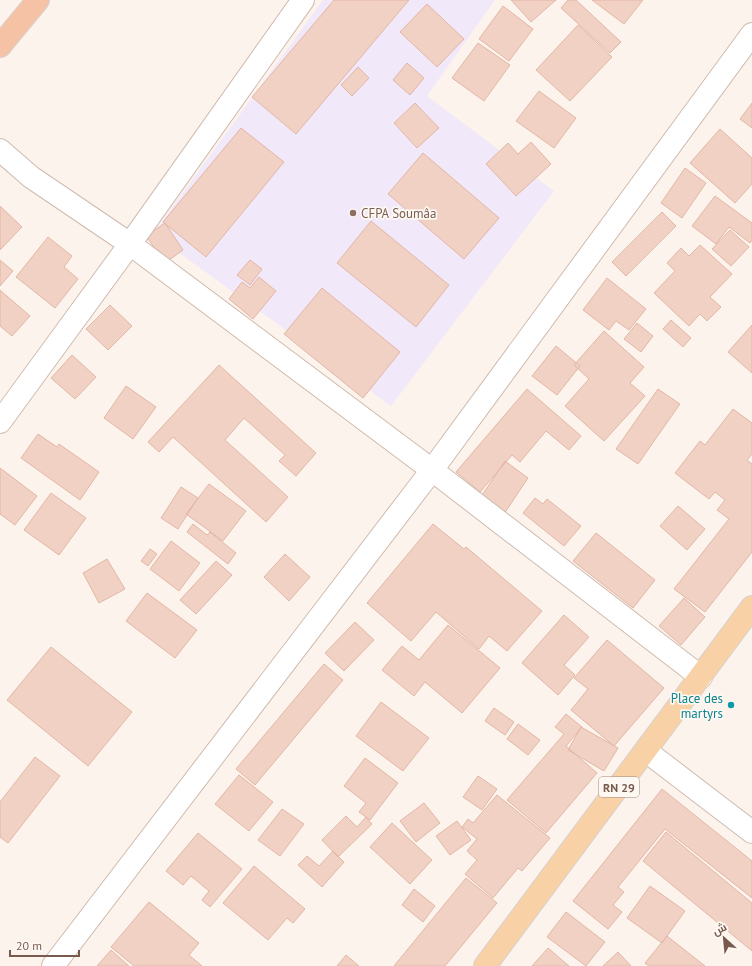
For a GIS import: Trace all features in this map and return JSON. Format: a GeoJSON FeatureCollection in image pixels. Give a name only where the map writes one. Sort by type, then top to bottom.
{"type":"FeatureCollection","features":[{"type":"Feature","properties":{"kind":"highway"},"geometry":{"type":"LineString","coordinates":[[0,46],[38,0]]}},
{"type":"Feature","properties":{"kind":"main road","name":"RN 29"},"geometry":{"type":"LineString","coordinates":[[484,966],[700,677],[751,612]]}},
{"type":"Feature","properties":{"kind":"street"},"geometry":{"type":"LineString","coordinates":[[0,422],[130,244],[303,0]]}},
{"type":"Feature","properties":{"kind":"street"},"geometry":{"type":"LineString","coordinates":[[53,966],[432,470],[752,34]]}},
{"type":"Feature","properties":{"kind":"street"},"geometry":{"type":"LineString","coordinates":[[0,150],[31,177],[130,244],[432,470],[700,677]]}},
{"type":"Feature","properties":{"kind":"street"},"geometry":{"type":"LineString","coordinates":[[646,751],[752,832]]}},
{"type":"Feature","properties":{"kind":"shaded area","name":"CFPA Soumâa"},"geometry":{"type":"Polygon","coordinates":[[[323,0],[495,0],[427,96],[554,191],[391,406],[153,234],[323,0]]]}},
{"type":"Feature","properties":{"kind":"building"},"geometry":{"type":"Polygon","coordinates":[[[334,0],[409,0],[296,134],[252,97],[334,0]]]}},
{"type":"Feature","properties":{"kind":"building"},"geometry":{"type":"Polygon","coordinates":[[[511,0],[556,0],[531,22],[511,0]]]}},
{"type":"Feature","properties":{"kind":"building"},"geometry":{"type":"Polygon","coordinates":[[[568,0],[576,0],[621,42],[610,53],[561,8],[568,0]]]}},
{"type":"Feature","properties":{"kind":"building"},"geometry":{"type":"Polygon","coordinates":[[[592,0],[643,0],[624,24],[592,0]]]}},
{"type":"Feature","properties":{"kind":"building"},"geometry":{"type":"Polygon","coordinates":[[[427,4],[464,39],[437,67],[400,32],[427,4]]]}},
{"type":"Feature","properties":{"kind":"building"},"geometry":{"type":"Polygon","coordinates":[[[503,6],[533,29],[509,61],[479,39],[503,6]]]}},
{"type":"Feature","properties":{"kind":"building"},"geometry":{"type":"Polygon","coordinates":[[[578,25],[612,57],[570,101],[536,70],[578,25]]]}},
{"type":"Feature","properties":{"kind":"building"},"geometry":{"type":"Polygon","coordinates":[[[478,43],[510,65],[484,101],[452,78],[478,43]]]}},
{"type":"Feature","properties":{"kind":"building"},"geometry":{"type":"Polygon","coordinates":[[[407,63],[424,78],[410,95],[393,80],[407,63]]]}},
{"type":"Feature","properties":{"kind":"building"},"geometry":{"type":"Polygon","coordinates":[[[358,67],[369,78],[352,96],[341,85],[358,67]]]}},
{"type":"Feature","properties":{"kind":"building"},"geometry":{"type":"Polygon","coordinates":[[[539,91],[576,118],[554,148],[516,121],[539,91]]]}},
{"type":"Feature","properties":{"kind":"building"},"geometry":{"type":"Polygon","coordinates":[[[415,103],[439,128],[417,148],[394,123],[415,103]]]}},
{"type":"Feature","properties":{"kind":"building"},"geometry":{"type":"Polygon","coordinates":[[[752,103],[752,128],[740,119],[752,103]]]}},
{"type":"Feature","properties":{"kind":"building"},"geometry":{"type":"Polygon","coordinates":[[[241,128],[284,162],[206,257],[163,222],[241,128]]]}},
{"type":"Feature","properties":{"kind":"building"},"geometry":{"type":"Polygon","coordinates":[[[720,129],[752,158],[752,184],[735,203],[690,163],[720,129]]]}},
{"type":"Feature","properties":{"kind":"building"},"geometry":{"type":"Polygon","coordinates":[[[531,142],[551,164],[516,196],[486,164],[508,143],[518,154],[531,142]]]}},
{"type":"Feature","properties":{"kind":"building"},"geometry":{"type":"Polygon","coordinates":[[[423,153],[499,218],[464,259],[388,194],[423,153]]]}},
{"type":"Feature","properties":{"kind":"building"},"geometry":{"type":"Polygon","coordinates":[[[685,168],[706,183],[682,218],[661,203],[685,168]]]}},
{"type":"Feature","properties":{"kind":"building"},"geometry":{"type":"Polygon","coordinates":[[[715,196],[752,223],[752,240],[750,243],[729,227],[716,244],[692,226],[715,196]]]}},
{"type":"Feature","properties":{"kind":"building"},"geometry":{"type":"Polygon","coordinates":[[[0,206],[22,227],[0,250],[0,206]]]}},
{"type":"Feature","properties":{"kind":"building"},"geometry":{"type":"Polygon","coordinates":[[[662,212],[676,226],[626,276],[612,262],[662,212]]]}},
{"type":"Feature","properties":{"kind":"building"},"geometry":{"type":"Polygon","coordinates":[[[371,221],[449,285],[416,327],[337,263],[371,221]]]}},
{"type":"Feature","properties":{"kind":"building"},"geometry":{"type":"Polygon","coordinates":[[[165,223],[183,250],[165,263],[146,236],[165,223]]]}},
{"type":"Feature","properties":{"kind":"building"},"geometry":{"type":"Polygon","coordinates":[[[730,230],[749,247],[731,266],[712,249],[730,230]]]}},
{"type":"Feature","properties":{"kind":"building"},"geometry":{"type":"Polygon","coordinates":[[[48,237],[72,256],[64,267],[78,279],[55,308],[16,277],[48,237]]]}},
{"type":"Feature","properties":{"kind":"building"},"geometry":{"type":"Polygon","coordinates":[[[700,245],[732,274],[710,297],[721,307],[707,321],[700,314],[689,326],[654,293],[675,271],[667,263],[681,248],[689,256],[700,245]]]}},
{"type":"Feature","properties":{"kind":"building"},"geometry":{"type":"Polygon","coordinates":[[[0,260],[13,271],[0,286],[0,260]]]}},
{"type":"Feature","properties":{"kind":"building"},"geometry":{"type":"Polygon","coordinates":[[[250,260],[262,269],[250,285],[237,275],[250,260]]]}},
{"type":"Feature","properties":{"kind":"building"},"geometry":{"type":"Polygon","coordinates":[[[259,277],[276,291],[253,319],[229,299],[242,282],[250,288],[259,277]]]}},
{"type":"Feature","properties":{"kind":"building"},"geometry":{"type":"Polygon","coordinates":[[[607,278],[646,309],[629,330],[616,321],[609,330],[583,310],[607,278]]]}},
{"type":"Feature","properties":{"kind":"building"},"geometry":{"type":"Polygon","coordinates":[[[322,288],[400,352],[363,398],[284,334],[322,288]]]}},
{"type":"Feature","properties":{"kind":"building"},"geometry":{"type":"Polygon","coordinates":[[[0,290],[30,316],[12,336],[0,326],[0,290]]]}},
{"type":"Feature","properties":{"kind":"building"},"geometry":{"type":"Polygon","coordinates":[[[110,305],[132,326],[108,350],[86,329],[110,305]]]}},
{"type":"Feature","properties":{"kind":"building"},"geometry":{"type":"Polygon","coordinates":[[[671,320],[691,338],[683,347],[663,329],[671,320]]]}},
{"type":"Feature","properties":{"kind":"building"},"geometry":{"type":"Polygon","coordinates":[[[637,323],[653,336],[641,352],[624,339],[637,323]]]}},
{"type":"Feature","properties":{"kind":"building"},"geometry":{"type":"Polygon","coordinates":[[[752,325],[752,373],[728,352],[752,325]]]}},
{"type":"Feature","properties":{"kind":"building"},"geometry":{"type":"Polygon","coordinates":[[[604,331],[644,367],[630,383],[645,396],[604,441],[565,406],[589,379],[574,365],[604,331]]]}},
{"type":"Feature","properties":{"kind":"building"},"geometry":{"type":"Polygon","coordinates":[[[556,346],[580,366],[557,395],[532,376],[556,346]]]}},
{"type":"Feature","properties":{"kind":"building"},"geometry":{"type":"Polygon","coordinates":[[[72,355],[96,377],[75,399],[51,378],[72,355]]]}},
{"type":"Feature","properties":{"kind":"building"},"geometry":{"type":"Polygon","coordinates":[[[219,365],[316,453],[296,476],[279,461],[285,455],[244,418],[225,440],[288,497],[266,522],[173,437],[159,452],[148,442],[219,365]]]}},
{"type":"Feature","properties":{"kind":"building"},"geometry":{"type":"Polygon","coordinates":[[[126,386],[156,407],[133,439],[104,418],[126,386]]]}},
{"type":"Feature","properties":{"kind":"building"},"geometry":{"type":"Polygon","coordinates":[[[527,389],[581,436],[569,450],[546,431],[520,462],[512,455],[480,492],[456,472],[527,389]]]}},
{"type":"Feature","properties":{"kind":"building"},"geometry":{"type":"Polygon","coordinates":[[[658,389],[680,404],[638,464],[616,449],[658,389]]]}},
{"type":"Feature","properties":{"kind":"building"},"geometry":{"type":"Polygon","coordinates":[[[733,409],[752,423],[752,454],[747,460],[752,464],[752,552],[705,612],[674,589],[729,519],[717,510],[725,500],[715,492],[709,499],[675,473],[700,441],[705,445],[733,409]]]}},
{"type":"Feature","properties":{"kind":"building"},"geometry":{"type":"Polygon","coordinates":[[[38,434],[57,447],[59,444],[99,472],[80,500],[21,458],[38,434]]]}},
{"type":"Feature","properties":{"kind":"building"},"geometry":{"type":"Polygon","coordinates":[[[505,461],[528,478],[502,517],[478,501],[505,461]]]}},
{"type":"Feature","properties":{"kind":"building"},"geometry":{"type":"Polygon","coordinates":[[[0,468],[37,496],[15,525],[0,514],[0,468]]]}},
{"type":"Feature","properties":{"kind":"building"},"geometry":{"type":"Polygon","coordinates":[[[209,484],[246,511],[223,541],[186,514],[209,484]]]}},
{"type":"Feature","properties":{"kind":"building"},"geometry":{"type":"Polygon","coordinates":[[[181,487],[198,498],[178,529],[161,518],[181,487]]]}},
{"type":"Feature","properties":{"kind":"building"},"geometry":{"type":"Polygon","coordinates":[[[51,493],[86,518],[59,555],[24,530],[51,493]]]}},
{"type":"Feature","properties":{"kind":"building"},"geometry":{"type":"Polygon","coordinates":[[[535,498],[543,504],[547,499],[581,526],[564,546],[523,513],[535,498]]]}},
{"type":"Feature","properties":{"kind":"building"},"geometry":{"type":"Polygon","coordinates":[[[678,506],[705,529],[687,550],[660,526],[678,506]]]}},
{"type":"Feature","properties":{"kind":"building"},"geometry":{"type":"Polygon","coordinates":[[[193,524],[207,535],[210,532],[236,553],[228,564],[187,532],[193,524]]]}},
{"type":"Feature","properties":{"kind":"building"},"geometry":{"type":"Polygon","coordinates":[[[433,524],[464,549],[466,547],[542,611],[507,651],[489,636],[479,649],[436,612],[411,641],[367,603],[433,524]]]}},
{"type":"Feature","properties":{"kind":"building"},"geometry":{"type":"Polygon","coordinates":[[[596,533],[655,580],[633,608],[573,561],[596,533]]]}},
{"type":"Feature","properties":{"kind":"building"},"geometry":{"type":"Polygon","coordinates":[[[171,541],[200,563],[179,591],[150,569],[171,541]]]}},
{"type":"Feature","properties":{"kind":"building"},"geometry":{"type":"Polygon","coordinates":[[[150,549],[157,554],[148,566],[141,561],[150,549]]]}},
{"type":"Feature","properties":{"kind":"building"},"geometry":{"type":"Polygon","coordinates":[[[285,554],[310,577],[289,601],[264,577],[285,554]]]}},
{"type":"Feature","properties":{"kind":"building"},"geometry":{"type":"Polygon","coordinates":[[[107,559],[125,589],[99,603],[83,573],[107,559]]]}},
{"type":"Feature","properties":{"kind":"building"},"geometry":{"type":"Polygon","coordinates":[[[216,561],[232,575],[196,614],[180,600],[216,561]]]}},
{"type":"Feature","properties":{"kind":"building"},"geometry":{"type":"Polygon","coordinates":[[[147,593],[197,630],[175,658],[126,621],[147,593]]]}},
{"type":"Feature","properties":{"kind":"building"},"geometry":{"type":"Polygon","coordinates":[[[684,598],[705,617],[681,645],[659,626],[684,598]]]}},
{"type":"Feature","properties":{"kind":"building"},"geometry":{"type":"Polygon","coordinates":[[[564,615],[589,637],[564,665],[575,675],[558,695],[522,663],[564,615]]]}},
{"type":"Feature","properties":{"kind":"building"},"geometry":{"type":"Polygon","coordinates":[[[355,622],[374,640],[344,671],[325,653],[355,622]]]}},
{"type":"Feature","properties":{"kind":"building"},"geometry":{"type":"Polygon","coordinates":[[[448,625],[500,668],[462,713],[425,682],[414,696],[382,670],[402,646],[419,660],[448,625]]]}},
{"type":"Feature","properties":{"kind":"building"},"geometry":{"type":"Polygon","coordinates":[[[607,640],[664,688],[614,746],[571,710],[588,689],[574,678],[607,640]]]}},
{"type":"Feature","properties":{"kind":"building"},"geometry":{"type":"Polygon","coordinates":[[[51,647],[132,712],[88,766],[7,700],[51,647]]]}},
{"type":"Feature","properties":{"kind":"building"},"geometry":{"type":"Polygon","coordinates":[[[324,664],[343,680],[255,785],[236,769],[324,664]]]}},
{"type":"Feature","properties":{"kind":"building"},"geometry":{"type":"Polygon","coordinates":[[[381,702],[429,738],[403,771],[356,736],[381,702]]]}},
{"type":"Feature","properties":{"kind":"building"},"geometry":{"type":"Polygon","coordinates":[[[494,708],[514,722],[505,735],[485,721],[494,708]]]}},
{"type":"Feature","properties":{"kind":"building"},"geometry":{"type":"Polygon","coordinates":[[[566,714],[582,727],[566,746],[597,773],[546,833],[507,800],[564,734],[555,727],[566,714]]]}},
{"type":"Feature","properties":{"kind":"building"},"geometry":{"type":"Polygon","coordinates":[[[518,724],[540,740],[528,755],[507,739],[518,724]]]}},
{"type":"Feature","properties":{"kind":"building"},"geometry":{"type":"Polygon","coordinates":[[[581,727],[618,748],[604,771],[568,750],[581,727]]]}},
{"type":"Feature","properties":{"kind":"building"},"geometry":{"type":"Polygon","coordinates":[[[35,757],[60,776],[8,843],[0,837],[0,802],[35,757]]]}},
{"type":"Feature","properties":{"kind":"building"},"geometry":{"type":"Polygon","coordinates":[[[365,758],[398,783],[370,820],[359,812],[366,803],[344,786],[365,758]]]}},
{"type":"Feature","properties":{"kind":"building"},"geometry":{"type":"Polygon","coordinates":[[[239,775],[273,802],[249,831],[215,804],[239,775]]]}},
{"type":"Feature","properties":{"kind":"building"},"geometry":{"type":"Polygon","coordinates":[[[478,776],[497,789],[482,810],[463,797],[478,776]]]}},
{"type":"Feature","properties":{"kind":"building"},"geometry":{"type":"Polygon","coordinates":[[[662,789],[752,861],[752,898],[665,829],[618,887],[624,892],[613,905],[622,912],[608,929],[573,901],[662,789]]]}},
{"type":"Feature","properties":{"kind":"building"},"geometry":{"type":"Polygon","coordinates":[[[497,795],[550,838],[522,871],[518,868],[493,898],[465,874],[477,860],[467,851],[477,839],[462,827],[468,819],[473,823],[497,795]]]}},
{"type":"Feature","properties":{"kind":"building"},"geometry":{"type":"Polygon","coordinates":[[[424,803],[440,823],[416,842],[400,821],[424,803]]]}},
{"type":"Feature","properties":{"kind":"building"},"geometry":{"type":"Polygon","coordinates":[[[282,809],[304,824],[280,856],[258,840],[282,809]]]}},
{"type":"Feature","properties":{"kind":"building"},"geometry":{"type":"Polygon","coordinates":[[[346,816],[357,827],[366,817],[372,824],[338,857],[322,840],[346,816]]]}},
{"type":"Feature","properties":{"kind":"building"},"geometry":{"type":"Polygon","coordinates":[[[457,821],[471,840],[450,855],[436,836],[457,821]]]}},
{"type":"Feature","properties":{"kind":"building"},"geometry":{"type":"Polygon","coordinates":[[[392,823],[432,860],[410,884],[370,847],[392,823]]]}},
{"type":"Feature","properties":{"kind":"building"},"geometry":{"type":"Polygon","coordinates":[[[666,832],[752,903],[752,951],[643,861],[666,832]]]}},
{"type":"Feature","properties":{"kind":"building"},"geometry":{"type":"Polygon","coordinates":[[[198,833],[242,869],[210,907],[202,900],[209,891],[191,876],[183,885],[166,871],[198,833]]]}},
{"type":"Feature","properties":{"kind":"building"},"geometry":{"type":"Polygon","coordinates":[[[333,851],[344,862],[322,887],[298,865],[307,856],[319,866],[333,851]]]}},
{"type":"Feature","properties":{"kind":"building"},"geometry":{"type":"Polygon","coordinates":[[[254,866],[305,909],[293,923],[287,918],[268,940],[223,903],[254,866]]]}},
{"type":"Feature","properties":{"kind":"building"},"geometry":{"type":"Polygon","coordinates":[[[466,878],[497,903],[445,966],[394,966],[466,878]]]}},
{"type":"Feature","properties":{"kind":"building"},"geometry":{"type":"Polygon","coordinates":[[[650,886],[685,911],[662,943],[627,918],[650,886]]]}},
{"type":"Feature","properties":{"kind":"building"},"geometry":{"type":"Polygon","coordinates":[[[414,889],[435,906],[423,922],[402,905],[414,889]]]}},
{"type":"Feature","properties":{"kind":"building"},"geometry":{"type":"Polygon","coordinates":[[[149,902],[199,943],[189,955],[202,966],[134,966],[111,947],[149,902]]]}},
{"type":"Feature","properties":{"kind":"building"},"geometry":{"type":"Polygon","coordinates":[[[566,912],[605,942],[586,966],[547,937],[566,912]]]}},
{"type":"Feature","properties":{"kind":"building"},"geometry":{"type":"Polygon","coordinates":[[[667,936],[705,966],[649,966],[645,963],[667,936]]]}},
{"type":"Feature","properties":{"kind":"building"},"geometry":{"type":"Polygon","coordinates":[[[548,948],[569,966],[532,966],[548,948]]]}},
{"type":"Feature","properties":{"kind":"building"},"geometry":{"type":"Polygon","coordinates":[[[111,950],[129,966],[97,966],[111,950]]]}},
{"type":"Feature","properties":{"kind":"building"},"geometry":{"type":"Polygon","coordinates":[[[618,952],[631,966],[603,966],[618,952]]]}},
{"type":"Feature","properties":{"kind":"building"},"geometry":{"type":"Polygon","coordinates":[[[346,955],[359,966],[337,966],[346,955]]]}},
{"type":"Feature","properties":{"kind":"place","name":"CFPA Soumâa"},"geometry":{"type":"Point","coordinates":[353,213]}},
{"type":"Feature","properties":{"kind":"place","name":"Place des martyrs"},"geometry":{"type":"Point","coordinates":[731,705]}}]}
